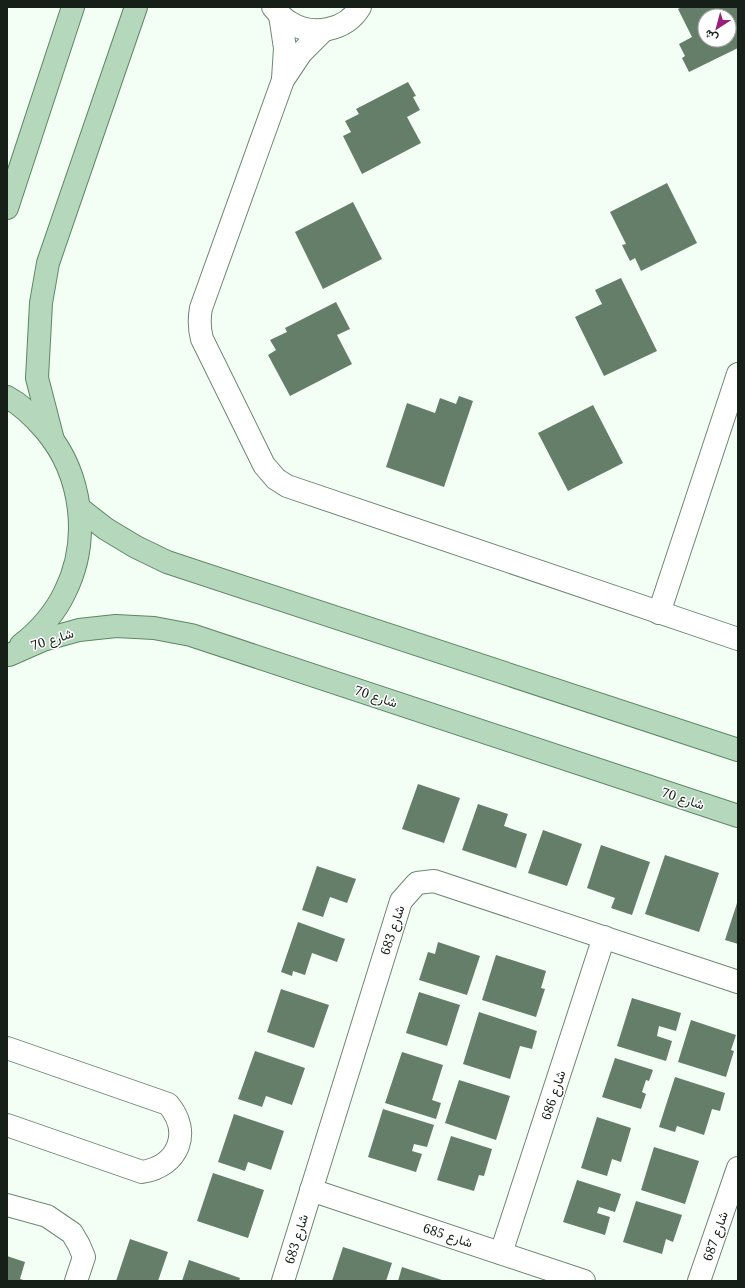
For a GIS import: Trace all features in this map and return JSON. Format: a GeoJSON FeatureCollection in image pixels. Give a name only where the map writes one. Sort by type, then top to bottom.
{"type":"FeatureCollection","features":[{"type":"Feature","properties":{"kind":"main road"},"geometry":{"type":"LineString","coordinates":[[53,440],[37,378],[42,303],[48,263],[137,11]]}},
{"type":"Feature","properties":{"kind":"main road"},"geometry":{"type":"LineString","coordinates":[[7,208],[68,12]]}},
{"type":"Feature","properties":{"kind":"main road"},"geometry":{"type":"LineString","coordinates":[[7,397],[35,418],[53,440],[68,467],[74,484],[79,508],[80,537],[75,565],[65,591],[50,616],[31,637],[8,655]]}},
{"type":"Feature","properties":{"kind":"main road"},"geometry":{"type":"LineString","coordinates":[[79,508],[106,529],[136,547],[167,562],[738,750]]}},
{"type":"Feature","properties":{"kind":"main road","name":"شارع 70"},"geometry":{"type":"LineString","coordinates":[[8,655],[43,640],[79,630],[116,626],[154,628],[190,635],[738,816]]}},
{"type":"Feature","properties":{"kind":"street"},"geometry":{"type":"LineString","coordinates":[[276,11],[289,23],[300,28],[324,30],[336,27],[348,20],[360,7]]}},
{"type":"Feature","properties":{"kind":"street"},"geometry":{"type":"LineString","coordinates":[[276,11],[285,48],[283,80]]}},
{"type":"Feature","properties":{"kind":"street"},"geometry":{"type":"LineString","coordinates":[[324,30],[311,41],[301,53],[283,80],[201,308],[199,318],[202,339],[264,464],[276,479],[287,486],[738,639]]}},
{"type":"Feature","properties":{"kind":"street"},"geometry":{"type":"LineString","coordinates":[[659,613],[738,374]]}},
{"type":"Feature","properties":{"kind":"street","name":"شارع 683"},"geometry":{"type":"LineString","coordinates":[[283,1281],[401,901],[417,883],[434,881],[738,982]]}},
{"type":"Feature","properties":{"kind":"street","name":"شارع 686"},"geometry":{"type":"LineString","coordinates":[[501,1253],[604,937]]}},
{"type":"Feature","properties":{"kind":"street"},"geometry":{"type":"LineString","coordinates":[[7,1048],[168,1104],[179,1122],[181,1132],[176,1152],[169,1160],[157,1169],[142,1172],[7,1125]]}},
{"type":"Feature","properties":{"kind":"street","name":"شارع 687"},"geometry":{"type":"LineString","coordinates":[[699,1281],[738,1168]]}},
{"type":"Feature","properties":{"kind":"street","name":"شارع 685"},"geometry":{"type":"LineString","coordinates":[[311,1190],[584,1281]]}},
{"type":"Feature","properties":{"kind":"street"},"geometry":{"type":"LineString","coordinates":[[7,1205],[47,1216],[72,1233],[84,1257],[76,1281]]}},
{"type":"Feature","properties":{"kind":"building"},"geometry":{"type":"Polygon","coordinates":[[[682,7],[738,7],[738,48],[689,72],[682,58],[685,56],[679,44],[692,37],[678,9],[682,7]]]}},
{"type":"Feature","properties":{"kind":"building"},"geometry":{"type":"Polygon","coordinates":[[[408,82],[416,96],[413,97],[420,110],[407,117],[421,143],[362,174],[343,136],[351,132],[345,121],[359,114],[356,109],[408,82]]]}},
{"type":"Feature","properties":{"kind":"building"},"geometry":{"type":"Polygon","coordinates":[[[667,183],[697,243],[641,271],[635,258],[630,261],[622,245],[626,244],[610,212],[667,183]]]}},
{"type":"Feature","properties":{"kind":"building"},"geometry":{"type":"Polygon","coordinates":[[[353,202],[382,259],[323,289],[295,232],[353,202]]]}},
{"type":"Feature","properties":{"kind":"building"},"geometry":{"type":"Polygon","coordinates":[[[621,278],[657,351],[604,376],[575,317],[602,304],[595,290],[621,278]]]}},
{"type":"Feature","properties":{"kind":"building"},"geometry":{"type":"Polygon","coordinates":[[[336,302],[350,329],[337,335],[352,364],[290,396],[268,355],[276,350],[270,340],[287,332],[285,328],[336,302]]]}},
{"type":"Feature","properties":{"kind":"building"},"geometry":{"type":"Polygon","coordinates":[[[459,396],[473,401],[444,487],[386,467],[407,403],[435,413],[440,398],[456,404],[459,396]]]}},
{"type":"Feature","properties":{"kind":"building"},"geometry":{"type":"Polygon","coordinates":[[[593,405],[623,463],[568,491],[538,433],[593,405]]]}},
{"type":"Feature","properties":{"kind":"building"},"geometry":{"type":"Polygon","coordinates":[[[418,784],[460,798],[444,843],[402,829],[418,784]]]}},
{"type":"Feature","properties":{"kind":"building"},"geometry":{"type":"Polygon","coordinates":[[[478,804],[508,814],[504,826],[527,834],[516,868],[462,850],[478,804]]]}},
{"type":"Feature","properties":{"kind":"building"},"geometry":{"type":"Polygon","coordinates":[[[543,830],[582,844],[567,886],[528,873],[543,830]]]}},
{"type":"Feature","properties":{"kind":"building"},"geometry":{"type":"Polygon","coordinates":[[[601,845],[650,862],[632,915],[611,908],[615,898],[587,888],[601,845]]]}},
{"type":"Feature","properties":{"kind":"building"},"geometry":{"type":"Polygon","coordinates":[[[665,855],[719,873],[699,932],[645,914],[665,855]]]}},
{"type":"Feature","properties":{"kind":"building"},"geometry":{"type":"Polygon","coordinates":[[[317,866],[356,879],[347,903],[330,897],[323,917],[302,910],[317,866]]]}},
{"type":"Feature","properties":{"kind":"building"},"geometry":{"type":"Polygon","coordinates":[[[738,900],[738,944],[725,940],[738,900]]]}},
{"type":"Feature","properties":{"kind":"building"},"geometry":{"type":"Polygon","coordinates":[[[298,922],[345,939],[337,962],[312,953],[305,975],[293,971],[292,976],[281,972],[298,922]]]}},
{"type":"Feature","properties":{"kind":"building"},"geometry":{"type":"Polygon","coordinates":[[[438,942],[480,956],[467,995],[419,980],[428,952],[435,954],[438,942]]]}},
{"type":"Feature","properties":{"kind":"building"},"geometry":{"type":"Polygon","coordinates":[[[496,955],[546,971],[541,988],[545,989],[536,1017],[482,1000],[496,955]]]}},
{"type":"Feature","properties":{"kind":"building"},"geometry":{"type":"Polygon","coordinates":[[[281,989],[329,1005],[314,1048],[267,1032],[281,989]]]}},
{"type":"Feature","properties":{"kind":"building"},"geometry":{"type":"Polygon","coordinates":[[[419,992],[460,1005],[447,1046],[406,1033],[419,992]]]}},
{"type":"Feature","properties":{"kind":"building"},"geometry":{"type":"Polygon","coordinates":[[[632,998],[681,1013],[676,1031],[659,1026],[657,1036],[672,1041],[666,1061],[617,1046],[632,998]]]}},
{"type":"Feature","properties":{"kind":"building"},"geometry":{"type":"Polygon","coordinates":[[[479,1012],[537,1031],[532,1049],[520,1046],[510,1079],[463,1064],[479,1012]]]}},
{"type":"Feature","properties":{"kind":"building"},"geometry":{"type":"Polygon","coordinates":[[[691,1020],[736,1035],[731,1050],[734,1051],[726,1077],[678,1062],[691,1020]]]}},
{"type":"Feature","properties":{"kind":"building"},"geometry":{"type":"Polygon","coordinates":[[[255,1051],[305,1068],[292,1105],[266,1096],[262,1107],[238,1099],[255,1051]]]}},
{"type":"Feature","properties":{"kind":"building"},"geometry":{"type":"Polygon","coordinates":[[[402,1052],[443,1065],[432,1100],[441,1103],[436,1119],[385,1103],[402,1052]]]}},
{"type":"Feature","properties":{"kind":"building"},"geometry":{"type":"Polygon","coordinates":[[[615,1058],[653,1070],[649,1081],[646,1080],[642,1092],[646,1094],[641,1109],[602,1097],[615,1058]]]}},
{"type":"Feature","properties":{"kind":"building"},"geometry":{"type":"Polygon","coordinates":[[[675,1077],[725,1093],[720,1111],[712,1109],[704,1135],[677,1126],[675,1132],[659,1127],[675,1077]]]}},
{"type":"Feature","properties":{"kind":"building"},"geometry":{"type":"Polygon","coordinates":[[[459,1080],[510,1096],[496,1140],[445,1123],[459,1080]]]}},
{"type":"Feature","properties":{"kind":"building"},"geometry":{"type":"Polygon","coordinates":[[[383,1109],[434,1125],[427,1147],[414,1144],[412,1151],[422,1154],[416,1172],[368,1157],[383,1109]]]}},
{"type":"Feature","properties":{"kind":"building"},"geometry":{"type":"Polygon","coordinates":[[[234,1114],[284,1131],[271,1170],[248,1162],[245,1171],[218,1162],[234,1114]]]}},
{"type":"Feature","properties":{"kind":"building"},"geometry":{"type":"Polygon","coordinates":[[[597,1117],[631,1128],[621,1162],[612,1159],[607,1176],[581,1168],[597,1117]]]}},
{"type":"Feature","properties":{"kind":"building"},"geometry":{"type":"Polygon","coordinates":[[[451,1136],[492,1149],[484,1176],[479,1175],[474,1191],[437,1180],[451,1136]]]}},
{"type":"Feature","properties":{"kind":"building"},"geometry":{"type":"Polygon","coordinates":[[[654,1147],[699,1161],[685,1204],[641,1190],[654,1147]]]}},
{"type":"Feature","properties":{"kind":"building"},"geometry":{"type":"Polygon","coordinates":[[[213,1173],[264,1190],[248,1238],[197,1221],[213,1173]]]}},
{"type":"Feature","properties":{"kind":"building"},"geometry":{"type":"Polygon","coordinates":[[[577,1180],[621,1194],[615,1212],[599,1207],[597,1213],[610,1217],[605,1235],[563,1222],[577,1180]]]}},
{"type":"Feature","properties":{"kind":"building"},"geometry":{"type":"Polygon","coordinates":[[[636,1201],[682,1215],[673,1242],[666,1239],[662,1254],[623,1242],[636,1201]]]}},
{"type":"Feature","properties":{"kind":"building"},"geometry":{"type":"Polygon","coordinates":[[[130,1239],[168,1252],[158,1281],[116,1281],[130,1239]]]}},
{"type":"Feature","properties":{"kind":"building"},"geometry":{"type":"Polygon","coordinates":[[[343,1247],[392,1263],[386,1281],[332,1281],[343,1247]]]}},
{"type":"Feature","properties":{"kind":"building"},"geometry":{"type":"Polygon","coordinates":[[[7,1256],[25,1262],[20,1279],[27,1281],[7,1281],[7,1256]]]}},
{"type":"Feature","properties":{"kind":"building"},"geometry":{"type":"Polygon","coordinates":[[[189,1260],[240,1278],[239,1281],[182,1281],[189,1260]]]}},
{"type":"Feature","properties":{"kind":"building"},"geometry":{"type":"Polygon","coordinates":[[[402,1267],[445,1281],[398,1281],[402,1267]]]}}]}
